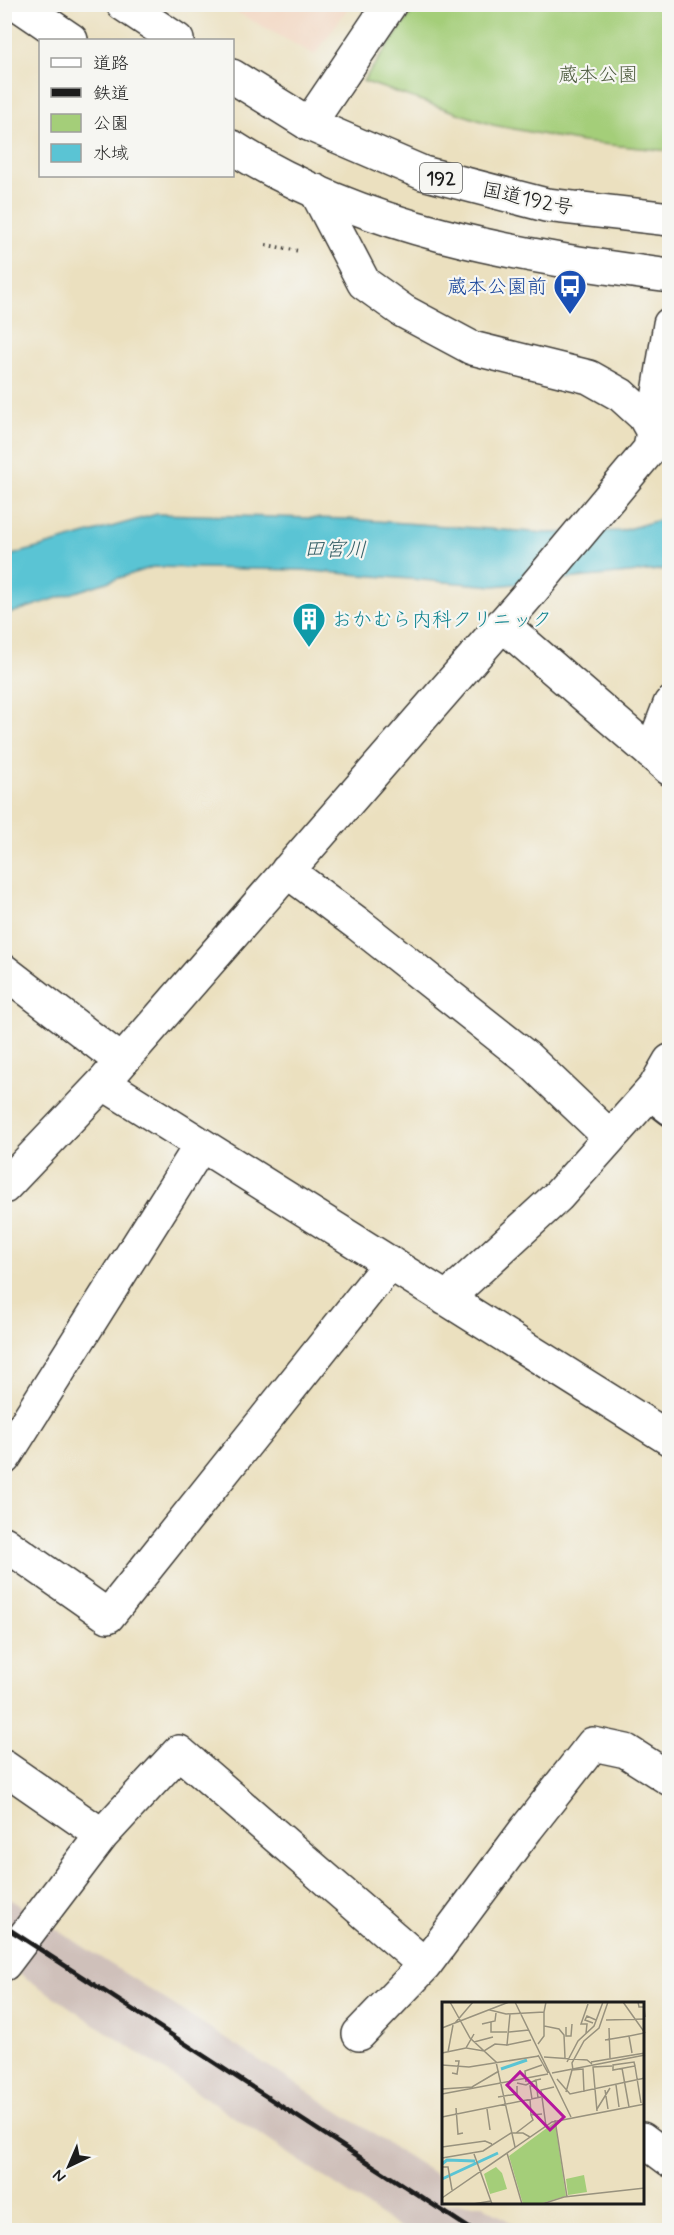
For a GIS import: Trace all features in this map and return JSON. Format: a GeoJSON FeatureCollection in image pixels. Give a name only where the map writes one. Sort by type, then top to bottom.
{"type":"FeatureCollection","features":[{"type":"Feature","properties":{"kind":"main road"},"geometry":{"type":"LineString","coordinates":[[18,4],[70,39]]}},
{"type":"Feature","properties":{"kind":"main road"},"geometry":{"type":"LineString","coordinates":[[123,4],[176,39]]}},
{"type":"Feature","properties":{"kind":"main road"},"geometry":{"type":"LineString","coordinates":[[309,124],[390,4]]}},
{"type":"Feature","properties":{"kind":"main road","name":"国道192号"},"geometry":{"type":"LineString","coordinates":[[234,77],[309,124],[435,176],[546,205],[669,219]]}},
{"type":"Feature","properties":{"kind":"main road"},"geometry":{"type":"LineString","coordinates":[[234,148],[262,166],[353,208],[448,238],[559,261],[669,276]]}},
{"type":"Feature","properties":{"kind":"main road"},"geometry":{"type":"LineString","coordinates":[[316,191],[364,283],[372,289],[404,311],[472,348],[589,377],[621,395],[644,416],[653,432]]}},
{"type":"Feature","properties":{"kind":"main road"},"geometry":{"type":"LineString","coordinates":[[4,1187],[112,1072],[528,595],[650,449],[669,324]]}},
{"type":"Feature","properties":{"kind":"main road"},"geometry":{"type":"LineString","coordinates":[[502,624],[660,761]]}},
{"type":"Feature","properties":{"kind":"main road"},"geometry":{"type":"LineString","coordinates":[[660,761],[669,704]]}},
{"type":"Feature","properties":{"kind":"main road"},"geometry":{"type":"LineString","coordinates":[[287,871],[526,1057],[610,1137]]}},
{"type":"Feature","properties":{"kind":"main road"},"geometry":{"type":"LineString","coordinates":[[4,970],[112,1072],[201,1144],[669,1439]]}},
{"type":"Feature","properties":{"kind":"main road"},"geometry":{"type":"LineString","coordinates":[[446,1299],[558,1196],[610,1137],[659,1102],[655,1087],[669,1061]]}},
{"type":"Feature","properties":{"kind":"main road"},"geometry":{"type":"LineString","coordinates":[[4,1458],[201,1144]]}},
{"type":"Feature","properties":{"kind":"main road"},"geometry":{"type":"LineString","coordinates":[[4,1543],[108,1616],[390,1263]]}},
{"type":"Feature","properties":{"kind":"main road"},"geometry":{"type":"LineString","coordinates":[[359,2034],[425,1965],[593,1744],[626,1751],[669,1779]]}},
{"type":"Feature","properties":{"kind":"main road"},"geometry":{"type":"LineString","coordinates":[[4,1964],[102,1835],[179,1752],[425,1965]]}},
{"type":"Feature","properties":{"kind":"main road"},"geometry":{"type":"LineString","coordinates":[[4,1767],[102,1835]]}},
{"type":"Feature","properties":{"kind":"main road"},"geometry":{"type":"LineString","coordinates":[[644,2141],[669,2160]]}},
{"type":"Feature","properties":{"kind":"path"},"geometry":{"type":"LineString","coordinates":[[266,245],[290,248]]}},
{"type":"Feature","properties":{"kind":"shaded area"},"geometry":{"type":"Polygon","coordinates":[[[350,4],[315,55],[223,5],[350,4]]]}},
{"type":"Feature","properties":{"kind":"shaded area"},"geometry":{"type":"Polygon","coordinates":[[[5,1896],[442,2178],[442,2205],[483,2205],[523,2230],[403,2230],[5,1964],[5,1896]]]}},
{"type":"Feature","properties":{"kind":"green space","name":"蔵本公園"},"geometry":{"type":"Polygon","coordinates":[[[417,5],[669,5],[669,151],[582,142],[493,125],[363,81],[417,5]]]}},
{"type":"Feature","properties":{"kind":"water","name":"田宮川"},"geometry":{"type":"Polygon","coordinates":[[[157,514],[348,519],[546,533],[621,531],[669,517],[669,569],[494,586],[301,570],[153,567],[5,615],[5,557],[157,514]]]}},
{"type":"Feature","properties":{"kind":"railway"},"geometry":{"type":"LineString","coordinates":[[4,1926],[472,2230]]}},
{"type":"Feature","properties":{"kind":"place","name":"蔵本公園前"},"geometry":{"type":"Point","coordinates":[570,315]}},
{"type":"Feature","properties":{"kind":"place","name":"おかむら内科クリニック"},"geometry":{"type":"Point","coordinates":[309,648]}}]}
